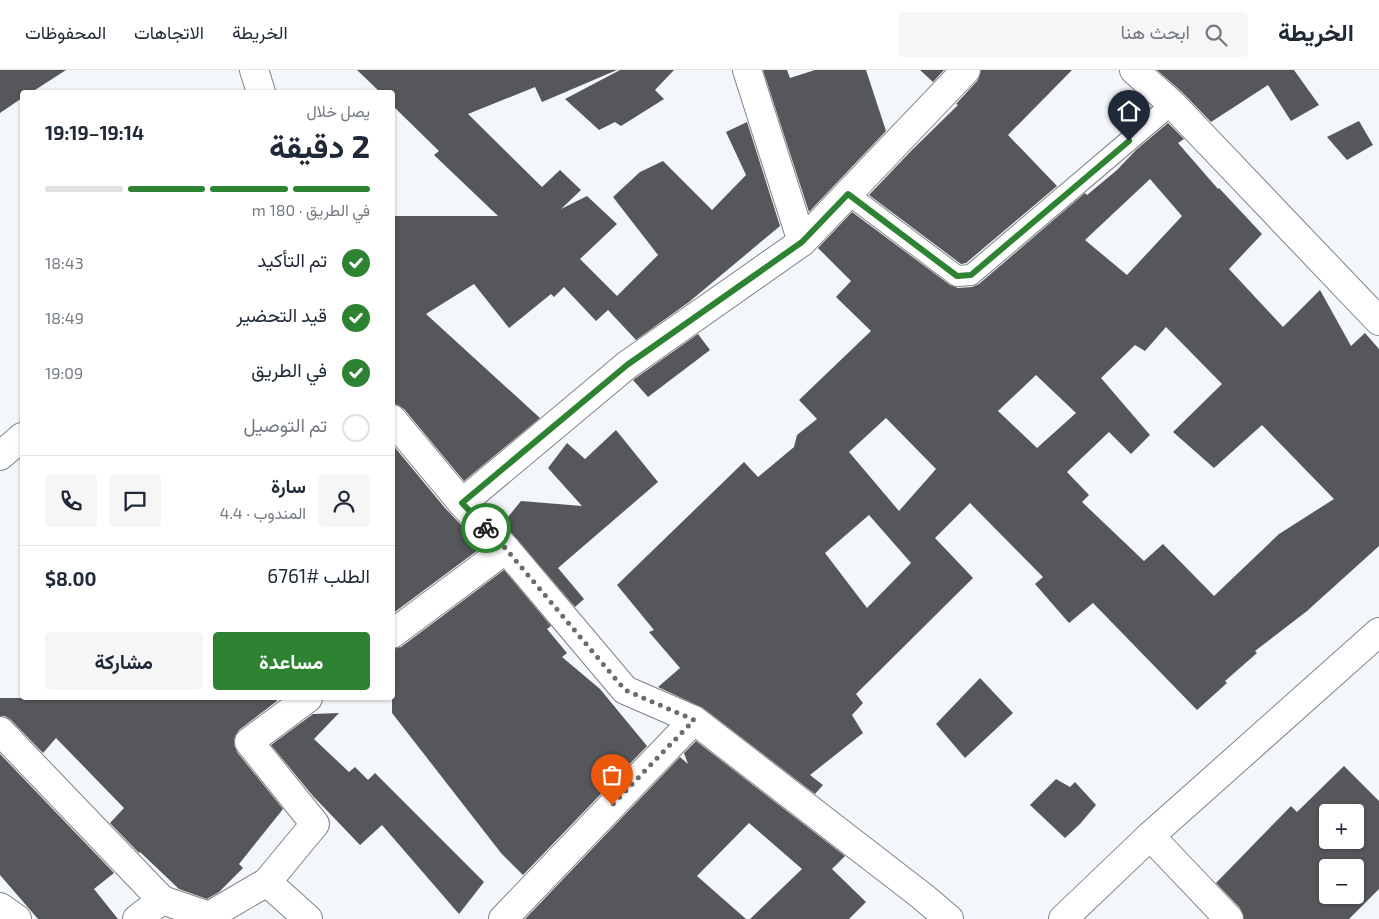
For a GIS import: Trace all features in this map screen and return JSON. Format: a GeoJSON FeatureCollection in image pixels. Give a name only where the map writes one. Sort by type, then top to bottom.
{"type":"FeatureCollection","features":[{"type":"Feature","properties":{"kind":"street"},"geometry":{"type":"LineString","coordinates":[[254,70],[260,90]]}},
{"type":"Feature","properties":{"kind":"street"},"geometry":{"type":"LineString","coordinates":[[747,70],[802,242]]}},
{"type":"Feature","properties":{"kind":"street"},"geometry":{"type":"LineString","coordinates":[[462,503],[627,365],[802,242],[966,70]]}},
{"type":"Feature","properties":{"kind":"street"},"geometry":{"type":"LineString","coordinates":[[1134,70],[1172,104],[1379,320]]}},
{"type":"Feature","properties":{"kind":"street"},"geometry":{"type":"LineString","coordinates":[[395,423],[462,503],[506,549],[625,690],[694,720],[922,896],[949,919]]}},
{"type":"Feature","properties":{"kind":"street"},"geometry":{"type":"LineString","coordinates":[[0,456],[20,439]]}},
{"type":"Feature","properties":{"kind":"street"},"geometry":{"type":"LineString","coordinates":[[395,632],[506,549]]}},
{"type":"Feature","properties":{"kind":"street"},"geometry":{"type":"LineString","coordinates":[[1064,919],[1150,836],[1379,632]]}},
{"type":"Feature","properties":{"kind":"street"},"geometry":{"type":"LineString","coordinates":[[0,731],[162,900],[209,916],[267,882],[316,824],[248,742],[305,700]]}},
{"type":"Feature","properties":{"kind":"street"},"geometry":{"type":"LineString","coordinates":[[503,919],[694,720]]}},
{"type":"Feature","properties":{"kind":"street"},"geometry":{"type":"LineString","coordinates":[[1150,836],[1229,919]]}},
{"type":"Feature","properties":{"kind":"street"},"geometry":{"type":"LineString","coordinates":[[267,882],[308,919]]}},
{"type":"Feature","properties":{"kind":"street"},"geometry":{"type":"LineString","coordinates":[[137,919],[162,900]]}},
{"type":"Feature","properties":{"kind":"street"},"geometry":{"type":"LineString","coordinates":[[0,907],[16,919]]}},
{"type":"Feature","properties":{"kind":"lane"},"geometry":{"type":"LineString","coordinates":[[848,194],[957,276],[971,275],[1172,104]]}},
{"type":"Feature","properties":{"kind":"building"},"geometry":{"type":"Polygon","coordinates":[[[0,70],[66,70],[35,90],[20,90],[20,99],[0,113],[0,70]]]}},
{"type":"Feature","properties":{"kind":"building"},"geometry":{"type":"Polygon","coordinates":[[[357,70],[617,70],[542,102],[535,87],[468,114],[542,187],[560,170],[581,190],[561,209],[587,196],[617,224],[580,259],[617,296],[658,255],[613,197],[640,172],[663,161],[712,210],[746,175],[726,132],[747,122],[780,226],[689,302],[636,340],[608,310],[596,321],[564,287],[554,297],[551,294],[509,328],[474,284],[426,314],[540,418],[464,481],[404,409],[395,404],[395,216],[498,216],[434,155],[439,151],[395,108],[395,90],[378,90],[357,70]]]}},
{"type":"Feature","properties":{"kind":"building"},"geometry":{"type":"Polygon","coordinates":[[[620,70],[674,70],[655,90],[664,99],[621,126],[615,122],[599,130],[565,99],[620,70]]]}},
{"type":"Feature","properties":{"kind":"building"},"geometry":{"type":"Polygon","coordinates":[[[763,70],[787,70],[790,78],[815,70],[866,70],[886,131],[809,212],[763,70]]]}},
{"type":"Feature","properties":{"kind":"building"},"geometry":{"type":"Polygon","coordinates":[[[920,70],[944,70],[933,82],[920,70]]]}},
{"type":"Feature","properties":{"kind":"building"},"geometry":{"type":"Polygon","coordinates":[[[981,70],[1072,70],[1008,135],[1057,186],[966,263],[961,264],[869,195],[958,105],[956,104],[978,80],[981,70]]]}},
{"type":"Feature","properties":{"kind":"building"},"geometry":{"type":"Polygon","coordinates":[[[1157,70],[1294,70],[1319,105],[1291,121],[1268,85],[1211,122],[1157,70]]]}},
{"type":"Feature","properties":{"kind":"building"},"geometry":{"type":"Polygon","coordinates":[[[1359,121],[1373,145],[1347,160],[1327,137],[1359,121]]]}},
{"type":"Feature","properties":{"kind":"building"},"geometry":{"type":"Polygon","coordinates":[[[1168,123],[1184,139],[1178,143],[1218,189],[1262,234],[1229,269],[1283,327],[1320,290],[1351,346],[1365,333],[1379,349],[1379,546],[1307,611],[1255,651],[1257,653],[1225,681],[1227,683],[1197,710],[1093,603],[1069,623],[1035,584],[1043,577],[970,503],[935,538],[973,578],[856,694],[863,703],[852,715],[863,733],[810,775],[823,785],[815,794],[703,708],[658,687],[680,668],[649,632],[654,630],[617,585],[744,462],[758,477],[794,447],[797,435],[817,419],[799,400],[871,331],[836,297],[851,281],[818,248],[852,212],[950,285],[958,288],[972,287],[979,284],[1085,193],[1087,195],[1117,170],[1136,150],[1168,123]],[[1150,179],[1085,240],[1127,275],[1182,216],[1150,179]],[[1166,327],[1145,351],[1135,345],[1101,378],[1150,435],[1131,454],[1109,432],[1067,472],[1089,495],[1082,502],[1144,561],[1163,544],[1214,596],[1279,534],[1334,499],[1262,425],[1214,468],[1173,432],[1222,384],[1166,327]],[[1036,375],[998,411],[1037,448],[1076,413],[1036,375]],[[886,418],[849,452],[899,511],[936,469],[886,418]],[[869,515],[825,553],[867,608],[911,563],[869,515]]]}},
{"type":"Feature","properties":{"kind":"building"},"geometry":{"type":"Polygon","coordinates":[[[698,334],[710,350],[648,397],[633,380],[698,334]]]}},
{"type":"Feature","properties":{"kind":"building"},"geometry":{"type":"Polygon","coordinates":[[[616,430],[658,482],[558,568],[584,599],[575,607],[503,523],[521,501],[582,506],[548,468],[567,443],[585,459],[616,430]]]}},
{"type":"Feature","properties":{"kind":"building"},"geometry":{"type":"Polygon","coordinates":[[[395,448],[445,508],[482,547],[395,612],[395,448]]]}},
{"type":"Feature","properties":{"kind":"building"},"geometry":{"type":"Polygon","coordinates":[[[504,570],[551,626],[547,629],[567,653],[562,657],[600,689],[647,746],[523,875],[501,853],[392,713],[392,700],[395,700],[395,648],[401,647],[504,570]]]}},
{"type":"Feature","properties":{"kind":"building"},"geometry":{"type":"Polygon","coordinates":[[[980,678],[1013,713],[965,758],[936,724],[980,678]]]}},
{"type":"Feature","properties":{"kind":"building"},"geometry":{"type":"Polygon","coordinates":[[[0,698],[20,698],[20,700],[276,700],[239,730],[235,736],[234,744],[237,752],[283,809],[239,864],[243,868],[219,892],[207,899],[179,889],[139,853],[110,823],[124,808],[56,738],[43,753],[11,720],[5,716],[0,716],[0,698]]]}},
{"type":"Feature","properties":{"kind":"building"},"geometry":{"type":"Polygon","coordinates":[[[339,713],[314,739],[349,772],[355,767],[368,780],[375,773],[484,882],[459,914],[382,825],[360,845],[313,796],[271,745],[313,714],[339,713]]]}},
{"type":"Feature","properties":{"kind":"building"},"geometry":{"type":"Polygon","coordinates":[[[696,741],[845,856],[832,869],[866,902],[849,919],[750,919],[802,869],[749,823],[697,876],[746,919],[525,919],[680,757],[688,764],[684,753],[696,741]]]}},
{"type":"Feature","properties":{"kind":"building"},"geometry":{"type":"Polygon","coordinates":[[[0,754],[114,873],[94,889],[118,919],[38,919],[0,875],[0,754]]]}},
{"type":"Feature","properties":{"kind":"building"},"geometry":{"type":"Polygon","coordinates":[[[1344,766],[1379,801],[1379,889],[1364,904],[1349,919],[1244,919],[1240,908],[1216,883],[1291,806],[1297,812],[1344,766]]]}},
{"type":"Feature","properties":{"kind":"building"},"geometry":{"type":"Polygon","coordinates":[[[1056,779],[1070,787],[1075,782],[1096,805],[1065,838],[1030,805],[1056,779]]]}},
{"type":"Feature","properties":{"kind":"way so far"},"geometry":{"type":"LineString","coordinates":[[486,528],[506,549],[625,690],[694,720],[612,805]]}},
{"type":"Feature","properties":{"kind":"route"},"geometry":{"type":"LineString","coordinates":[[486,528],[462,503],[627,365],[802,242],[848,194],[957,276],[971,275],[1129,141]]}}]}
